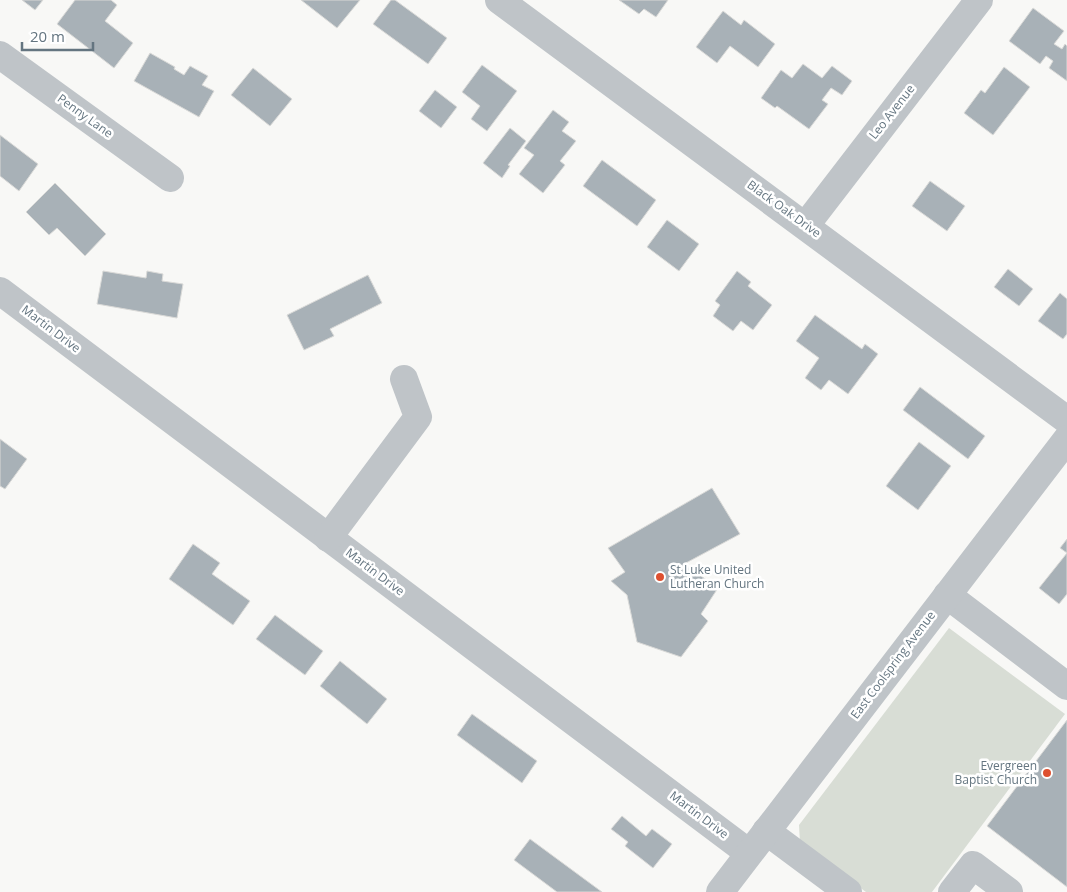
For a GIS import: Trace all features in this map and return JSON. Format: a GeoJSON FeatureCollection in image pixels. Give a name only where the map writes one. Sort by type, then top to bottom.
{"type":"FeatureCollection","features":[{"type":"Feature","properties":{"kind":"street","name":"Black Oak Drive"},"geometry":{"type":"LineString","coordinates":[[499,0],[806,225],[1067,420]]}},
{"type":"Feature","properties":{"kind":"street","name":"Leo Avenue"},"geometry":{"type":"LineString","coordinates":[[806,225],[979,0]]}},
{"type":"Feature","properties":{"kind":"street","name":"Penny Lane"},"geometry":{"type":"LineString","coordinates":[[0,55],[170,178]]}},
{"type":"Feature","properties":{"kind":"street","name":"Martin Drive"},"geometry":{"type":"LineString","coordinates":[[0,291],[749,853]]}},
{"type":"Feature","properties":{"kind":"street"},"geometry":{"type":"LineString","coordinates":[[328,538],[418,417],[404,379]]}},
{"type":"Feature","properties":{"kind":"street","name":"East Coolspring Avenue"},"geometry":{"type":"LineString","coordinates":[[720,892],[1067,439]]}},
{"type":"Feature","properties":{"kind":"street"},"geometry":{"type":"LineString","coordinates":[[947,595],[1067,686]]}},
{"type":"Feature","properties":{"kind":"street"},"geometry":{"type":"LineString","coordinates":[[766,831],[848,892]]}},
{"type":"Feature","properties":{"kind":"street"},"geometry":{"type":"LineString","coordinates":[[952,892],[973,865],[1009,892]]}},
{"type":"Feature","properties":{"kind":"shaded area"},"geometry":{"type":"Polygon","coordinates":[[[949,628],[1065,714],[932,892],[866,892],[800,843],[799,825],[949,628]]]}},
{"type":"Feature","properties":{"kind":"building"},"geometry":{"type":"Polygon","coordinates":[[[22,0],[43,0],[35,10],[22,0]]]}},
{"type":"Feature","properties":{"kind":"building"},"geometry":{"type":"Polygon","coordinates":[[[75,0],[111,0],[117,5],[105,21],[133,43],[114,68],[57,24],[75,0]]]}},
{"type":"Feature","properties":{"kind":"building"},"geometry":{"type":"Polygon","coordinates":[[[301,0],[360,0],[337,28],[301,0]]]}},
{"type":"Feature","properties":{"kind":"building"},"geometry":{"type":"Polygon","coordinates":[[[391,0],[395,0],[447,38],[428,64],[373,24],[391,0]]]}},
{"type":"Feature","properties":{"kind":"building"},"geometry":{"type":"Polygon","coordinates":[[[619,0],[668,0],[656,17],[644,9],[639,14],[619,0]]]}},
{"type":"Feature","properties":{"kind":"building"},"geometry":{"type":"Polygon","coordinates":[[[1033,8],[1064,31],[1054,44],[1062,49],[1065,44],[1067,46],[1067,81],[1049,68],[1053,61],[1046,56],[1040,64],[1009,41],[1033,8]]]}},
{"type":"Feature","properties":{"kind":"building"},"geometry":{"type":"Polygon","coordinates":[[[723,11],[741,25],[744,20],[775,44],[758,67],[730,46],[717,63],[696,47],[723,11]]]}},
{"type":"Feature","properties":{"kind":"building"},"geometry":{"type":"Polygon","coordinates":[[[150,53],[175,67],[174,69],[184,75],[190,66],[208,76],[202,85],[214,91],[199,117],[134,81],[150,53]]]}},
{"type":"Feature","properties":{"kind":"building"},"geometry":{"type":"Polygon","coordinates":[[[803,64],[822,78],[832,66],[852,81],[842,95],[831,88],[822,100],[828,104],[809,129],[777,106],[775,108],[761,98],[781,70],[792,78],[803,64]]]}},
{"type":"Feature","properties":{"kind":"building"},"geometry":{"type":"Polygon","coordinates":[[[482,65],[517,91],[487,131],[471,119],[480,106],[462,92],[482,65]]]}},
{"type":"Feature","properties":{"kind":"building"},"geometry":{"type":"Polygon","coordinates":[[[1004,67],[1030,87],[993,135],[964,113],[981,90],[985,93],[1004,67]]]}},
{"type":"Feature","properties":{"kind":"building"},"geometry":{"type":"Polygon","coordinates":[[[253,68],[292,99],[270,126],[231,95],[253,68]]]}},
{"type":"Feature","properties":{"kind":"building"},"geometry":{"type":"Polygon","coordinates":[[[435,90],[457,107],[441,128],[419,111],[435,90]]]}},
{"type":"Feature","properties":{"kind":"building"},"geometry":{"type":"Polygon","coordinates":[[[553,110],[569,122],[562,131],[576,141],[560,161],[565,165],[543,193],[519,174],[534,155],[524,148],[553,110]]]}},
{"type":"Feature","properties":{"kind":"building"},"geometry":{"type":"Polygon","coordinates":[[[510,128],[526,141],[508,165],[510,166],[502,178],[483,163],[510,128]]]}},
{"type":"Feature","properties":{"kind":"building"},"geometry":{"type":"Polygon","coordinates":[[[0,135],[38,164],[19,191],[0,176],[0,135]]]}},
{"type":"Feature","properties":{"kind":"building"},"geometry":{"type":"Polygon","coordinates":[[[602,160],[656,200],[637,226],[583,186],[602,160]]]}},
{"type":"Feature","properties":{"kind":"building"},"geometry":{"type":"Polygon","coordinates":[[[930,181],[965,206],[947,231],[912,206],[930,181]]]}},
{"type":"Feature","properties":{"kind":"building"},"geometry":{"type":"Polygon","coordinates":[[[55,183],[106,234],[85,256],[57,228],[49,235],[26,212],[55,183]]]}},
{"type":"Feature","properties":{"kind":"building"},"geometry":{"type":"Polygon","coordinates":[[[667,220],[699,244],[679,271],[647,247],[667,220]]]}},
{"type":"Feature","properties":{"kind":"building"},"geometry":{"type":"Polygon","coordinates":[[[1008,269],[1033,289],[1019,306],[994,287],[1008,269]]]}},
{"type":"Feature","properties":{"kind":"building"},"geometry":{"type":"Polygon","coordinates":[[[103,271],[146,278],[147,271],[163,274],[162,281],[183,284],[177,318],[97,304],[103,271]]]}},
{"type":"Feature","properties":{"kind":"building"},"geometry":{"type":"Polygon","coordinates":[[[737,271],[751,282],[748,286],[772,305],[753,330],[741,321],[733,331],[713,316],[720,305],[715,301],[737,271]]]}},
{"type":"Feature","properties":{"kind":"building"},"geometry":{"type":"Polygon","coordinates":[[[368,275],[382,303],[330,329],[334,336],[304,350],[287,315],[368,275]]]}},
{"type":"Feature","properties":{"kind":"building"},"geometry":{"type":"Polygon","coordinates":[[[1060,293],[1067,299],[1067,334],[1063,339],[1038,321],[1060,293]]]}},
{"type":"Feature","properties":{"kind":"building"},"geometry":{"type":"Polygon","coordinates":[[[815,315],[862,349],[865,344],[878,354],[848,394],[829,380],[821,390],[805,378],[819,358],[796,341],[815,315]]]}},
{"type":"Feature","properties":{"kind":"building"},"geometry":{"type":"Polygon","coordinates":[[[920,387],[985,436],[968,459],[903,410],[920,387]]]}},
{"type":"Feature","properties":{"kind":"building"},"geometry":{"type":"Polygon","coordinates":[[[0,439],[27,459],[5,489],[0,486],[0,439]]]}},
{"type":"Feature","properties":{"kind":"building"},"geometry":{"type":"Polygon","coordinates":[[[919,442],[951,466],[918,510],[886,486],[919,442]]]}},
{"type":"Feature","properties":{"kind":"building","name":"St Luke United Lutheran Church"},"geometry":{"type":"Polygon","coordinates":[[[712,488],[740,534],[684,564],[718,588],[701,614],[708,621],[681,657],[637,642],[627,595],[611,581],[625,572],[608,548],[712,488]]]}},
{"type":"Feature","properties":{"kind":"building"},"geometry":{"type":"Polygon","coordinates":[[[1067,539],[1067,553],[1060,548],[1067,539]]]}},
{"type":"Feature","properties":{"kind":"building"},"geometry":{"type":"Polygon","coordinates":[[[193,544],[220,563],[212,574],[250,601],[233,625],[169,579],[193,544]]]}},
{"type":"Feature","properties":{"kind":"building"},"geometry":{"type":"Polygon","coordinates":[[[1067,553],[1067,594],[1059,604],[1039,588],[1067,553]]]}},
{"type":"Feature","properties":{"kind":"building"},"geometry":{"type":"Polygon","coordinates":[[[275,615],[323,651],[305,675],[256,639],[275,615]]]}},
{"type":"Feature","properties":{"kind":"building"},"geometry":{"type":"Polygon","coordinates":[[[340,661],[387,699],[367,724],[320,686],[340,661]]]}},
{"type":"Feature","properties":{"kind":"building"},"geometry":{"type":"Polygon","coordinates":[[[472,714],[537,761],[522,783],[457,735],[472,714]]]}},
{"type":"Feature","properties":{"kind":"building","name":"Evergreen Baptist Church"},"geometry":{"type":"Polygon","coordinates":[[[1067,720],[1067,887],[987,826],[1067,720]]]}},
{"type":"Feature","properties":{"kind":"building"},"geometry":{"type":"Polygon","coordinates":[[[622,816],[646,836],[652,829],[672,844],[653,868],[625,846],[628,842],[611,829],[622,816]]]}},
{"type":"Feature","properties":{"kind":"building"},"geometry":{"type":"Polygon","coordinates":[[[530,839],[602,892],[557,892],[514,860],[530,839]]]}},
{"type":"Feature","properties":{"kind":"place","name":"St Luke United Lutheran Church"},"geometry":{"type":"Point","coordinates":[660,577]}},
{"type":"Feature","properties":{"kind":"place","name":"Evergreen Baptist Church"},"geometry":{"type":"Point","coordinates":[1047,773]}}]}
